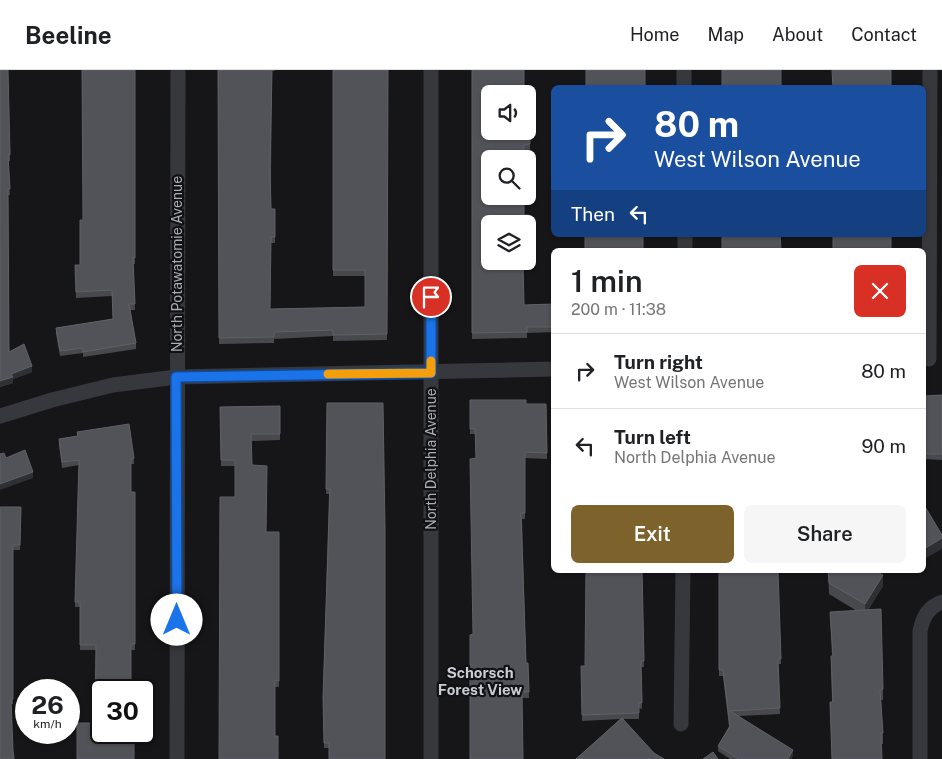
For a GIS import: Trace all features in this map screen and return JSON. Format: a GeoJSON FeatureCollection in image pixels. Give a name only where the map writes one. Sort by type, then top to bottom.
{"type":"FeatureCollection","features":[{"type":"Feature","properties":{"kind":"street","name":"North Potawatomie Avenue"},"geometry":{"type":"LineString","coordinates":[[177,759],[176,377],[178,70]]}},
{"type":"Feature","properties":{"kind":"street","name":"North Delphia Avenue"},"geometry":{"type":"LineString","coordinates":[[431,70],[431,759]]}},
{"type":"Feature","properties":{"kind":"street"},"geometry":{"type":"LineString","coordinates":[[684,70],[684,85]]}},
{"type":"Feature","properties":{"kind":"street"},"geometry":{"type":"LineString","coordinates":[[930,70],[932,359]]}},
{"type":"Feature","properties":{"kind":"street"},"geometry":{"type":"LineString","coordinates":[[0,416],[52,400],[113,385],[176,377],[551,369]]}},
{"type":"Feature","properties":{"kind":"street"},"geometry":{"type":"LineString","coordinates":[[681,724],[683,573]]}},
{"type":"Feature","properties":{"kind":"street"},"geometry":{"type":"LineString","coordinates":[[920,759],[920,631],[922,618],[938,604]]}},
{"type":"Feature","properties":{"kind":"building"},"geometry":{"type":"Polygon","coordinates":[[[0,70],[8,70],[10,155],[8,155],[10,189],[8,189],[9,352],[24,344],[32,366],[11,374],[13,377],[0,381],[0,70]]]}},
{"type":"Feature","properties":{"kind":"building"},"geometry":{"type":"Polygon","coordinates":[[[82,70],[135,70],[135,258],[133,258],[135,304],[129,304],[136,343],[83,352],[83,348],[60,351],[56,328],[113,319],[112,290],[76,292],[75,265],[80,265],[80,220],[83,220],[82,70]]]}},
{"type":"Feature","properties":{"kind":"building"},"geometry":{"type":"Polygon","coordinates":[[[218,70],[272,70],[270,170],[271,209],[275,209],[275,237],[271,237],[270,309],[365,307],[365,270],[333,270],[333,70],[388,70],[387,334],[333,335],[333,330],[274,332],[274,337],[219,338],[218,70]]]}},
{"type":"Feature","properties":{"kind":"building"},"geometry":{"type":"Polygon","coordinates":[[[472,70],[524,70],[524,85],[481,85],[481,140],[530,140],[530,144],[524,145],[524,150],[481,150],[481,205],[524,205],[524,215],[481,215],[481,270],[523,270],[524,305],[551,304],[551,327],[527,327],[527,332],[472,333],[472,70]]]}},
{"type":"Feature","properties":{"kind":"building"},"geometry":{"type":"Polygon","coordinates":[[[586,70],[645,70],[645,85],[586,85],[586,70]]]}},
{"type":"Feature","properties":{"kind":"building"},"geometry":{"type":"Polygon","coordinates":[[[722,70],[781,70],[781,85],[722,85],[722,70]]]}},
{"type":"Feature","properties":{"kind":"building"},"geometry":{"type":"Polygon","coordinates":[[[832,70],[891,70],[891,85],[833,85],[832,70]]]}},
{"type":"Feature","properties":{"kind":"building"},"geometry":{"type":"Polygon","coordinates":[[[585,237],[643,237],[643,248],[585,248],[585,237]]]}},
{"type":"Feature","properties":{"kind":"building"},"geometry":{"type":"Polygon","coordinates":[[[722,237],[780,237],[781,248],[722,248],[722,237]]]}},
{"type":"Feature","properties":{"kind":"building"},"geometry":{"type":"Polygon","coordinates":[[[833,237],[891,237],[891,248],[833,248],[833,237]]]}},
{"type":"Feature","properties":{"kind":"building"},"geometry":{"type":"Polygon","coordinates":[[[942,395],[942,454],[926,454],[926,396],[942,395]]]}},
{"type":"Feature","properties":{"kind":"building"},"geometry":{"type":"Polygon","coordinates":[[[470,400],[526,400],[526,404],[546,404],[547,453],[525,452],[525,513],[521,513],[526,663],[528,663],[529,692],[522,692],[523,759],[470,759],[470,635],[473,634],[470,459],[476,458],[475,428],[470,429],[470,400]]]}},
{"type":"Feature","properties":{"kind":"building"},"geometry":{"type":"Polygon","coordinates":[[[327,403],[383,403],[385,759],[329,759],[329,743],[324,743],[323,697],[330,489],[326,489],[327,403]]]}},
{"type":"Feature","properties":{"kind":"building"},"geometry":{"type":"Polygon","coordinates":[[[280,406],[280,434],[251,434],[252,465],[267,466],[266,532],[279,532],[279,681],[275,680],[275,736],[278,736],[278,759],[219,759],[220,497],[235,497],[235,460],[221,460],[220,407],[280,406]]]}},
{"type":"Feature","properties":{"kind":"building"},"geometry":{"type":"Polygon","coordinates":[[[129,424],[134,458],[131,459],[131,492],[135,492],[135,644],[131,644],[131,679],[96,679],[96,645],[80,645],[80,602],[75,602],[79,460],[62,462],[59,439],[78,436],[77,432],[129,424]]]}},
{"type":"Feature","properties":{"kind":"building"},"geometry":{"type":"Polygon","coordinates":[[[25,450],[33,472],[0,484],[0,454],[4,453],[6,458],[25,450]]]}},
{"type":"Feature","properties":{"kind":"building"},"geometry":{"type":"Polygon","coordinates":[[[0,507],[21,507],[20,545],[13,545],[13,699],[11,699],[14,759],[0,759],[0,507]]]}},
{"type":"Feature","properties":{"kind":"building"},"geometry":{"type":"Polygon","coordinates":[[[926,508],[942,535],[942,538],[926,548],[926,508]]]}},
{"type":"Feature","properties":{"kind":"building"},"geometry":{"type":"Polygon","coordinates":[[[586,573],[642,573],[644,661],[641,661],[642,703],[639,703],[639,713],[582,715],[581,666],[585,666],[586,573]]]}},
{"type":"Feature","properties":{"kind":"building"},"geometry":{"type":"Polygon","coordinates":[[[719,573],[778,573],[781,659],[778,659],[780,708],[730,711],[793,750],[788,759],[739,759],[718,746],[730,726],[723,670],[719,670],[719,573]]]}},
{"type":"Feature","properties":{"kind":"building"},"geometry":{"type":"Polygon","coordinates":[[[828,573],[879,573],[883,575],[865,604],[829,583],[828,573]]]}},
{"type":"Feature","properties":{"kind":"building"},"geometry":{"type":"Polygon","coordinates":[[[881,609],[883,689],[880,690],[883,733],[881,733],[882,759],[832,759],[830,702],[833,702],[831,656],[833,656],[830,612],[881,609]]]}},
{"type":"Feature","properties":{"kind":"building"},"geometry":{"type":"Polygon","coordinates":[[[622,718],[654,753],[664,759],[576,759],[622,718]]]}},
{"type":"Feature","properties":{"kind":"building"},"geometry":{"type":"Polygon","coordinates":[[[80,723],[90,723],[90,744],[134,744],[134,759],[77,759],[77,744],[80,744],[80,723]]]}},
{"type":"Feature","properties":{"kind":"building"},"geometry":{"type":"Polygon","coordinates":[[[713,752],[718,759],[703,759],[713,752]]]}},
{"type":"Feature","properties":{"kind":"slow traffic"},"geometry":{"type":"LineString","coordinates":[[328,374],[431,373],[431,361]]}},
{"type":"Feature","properties":{"kind":"district","name":"Schorsch Forest View"},"geometry":{"type":"Point","coordinates":[480,680]}},
{"type":"Feature","properties":{"kind":"route"},"geometry":{"type":"LineString","coordinates":[[177,620],[176,377],[431,373],[431,297]]}}]}
